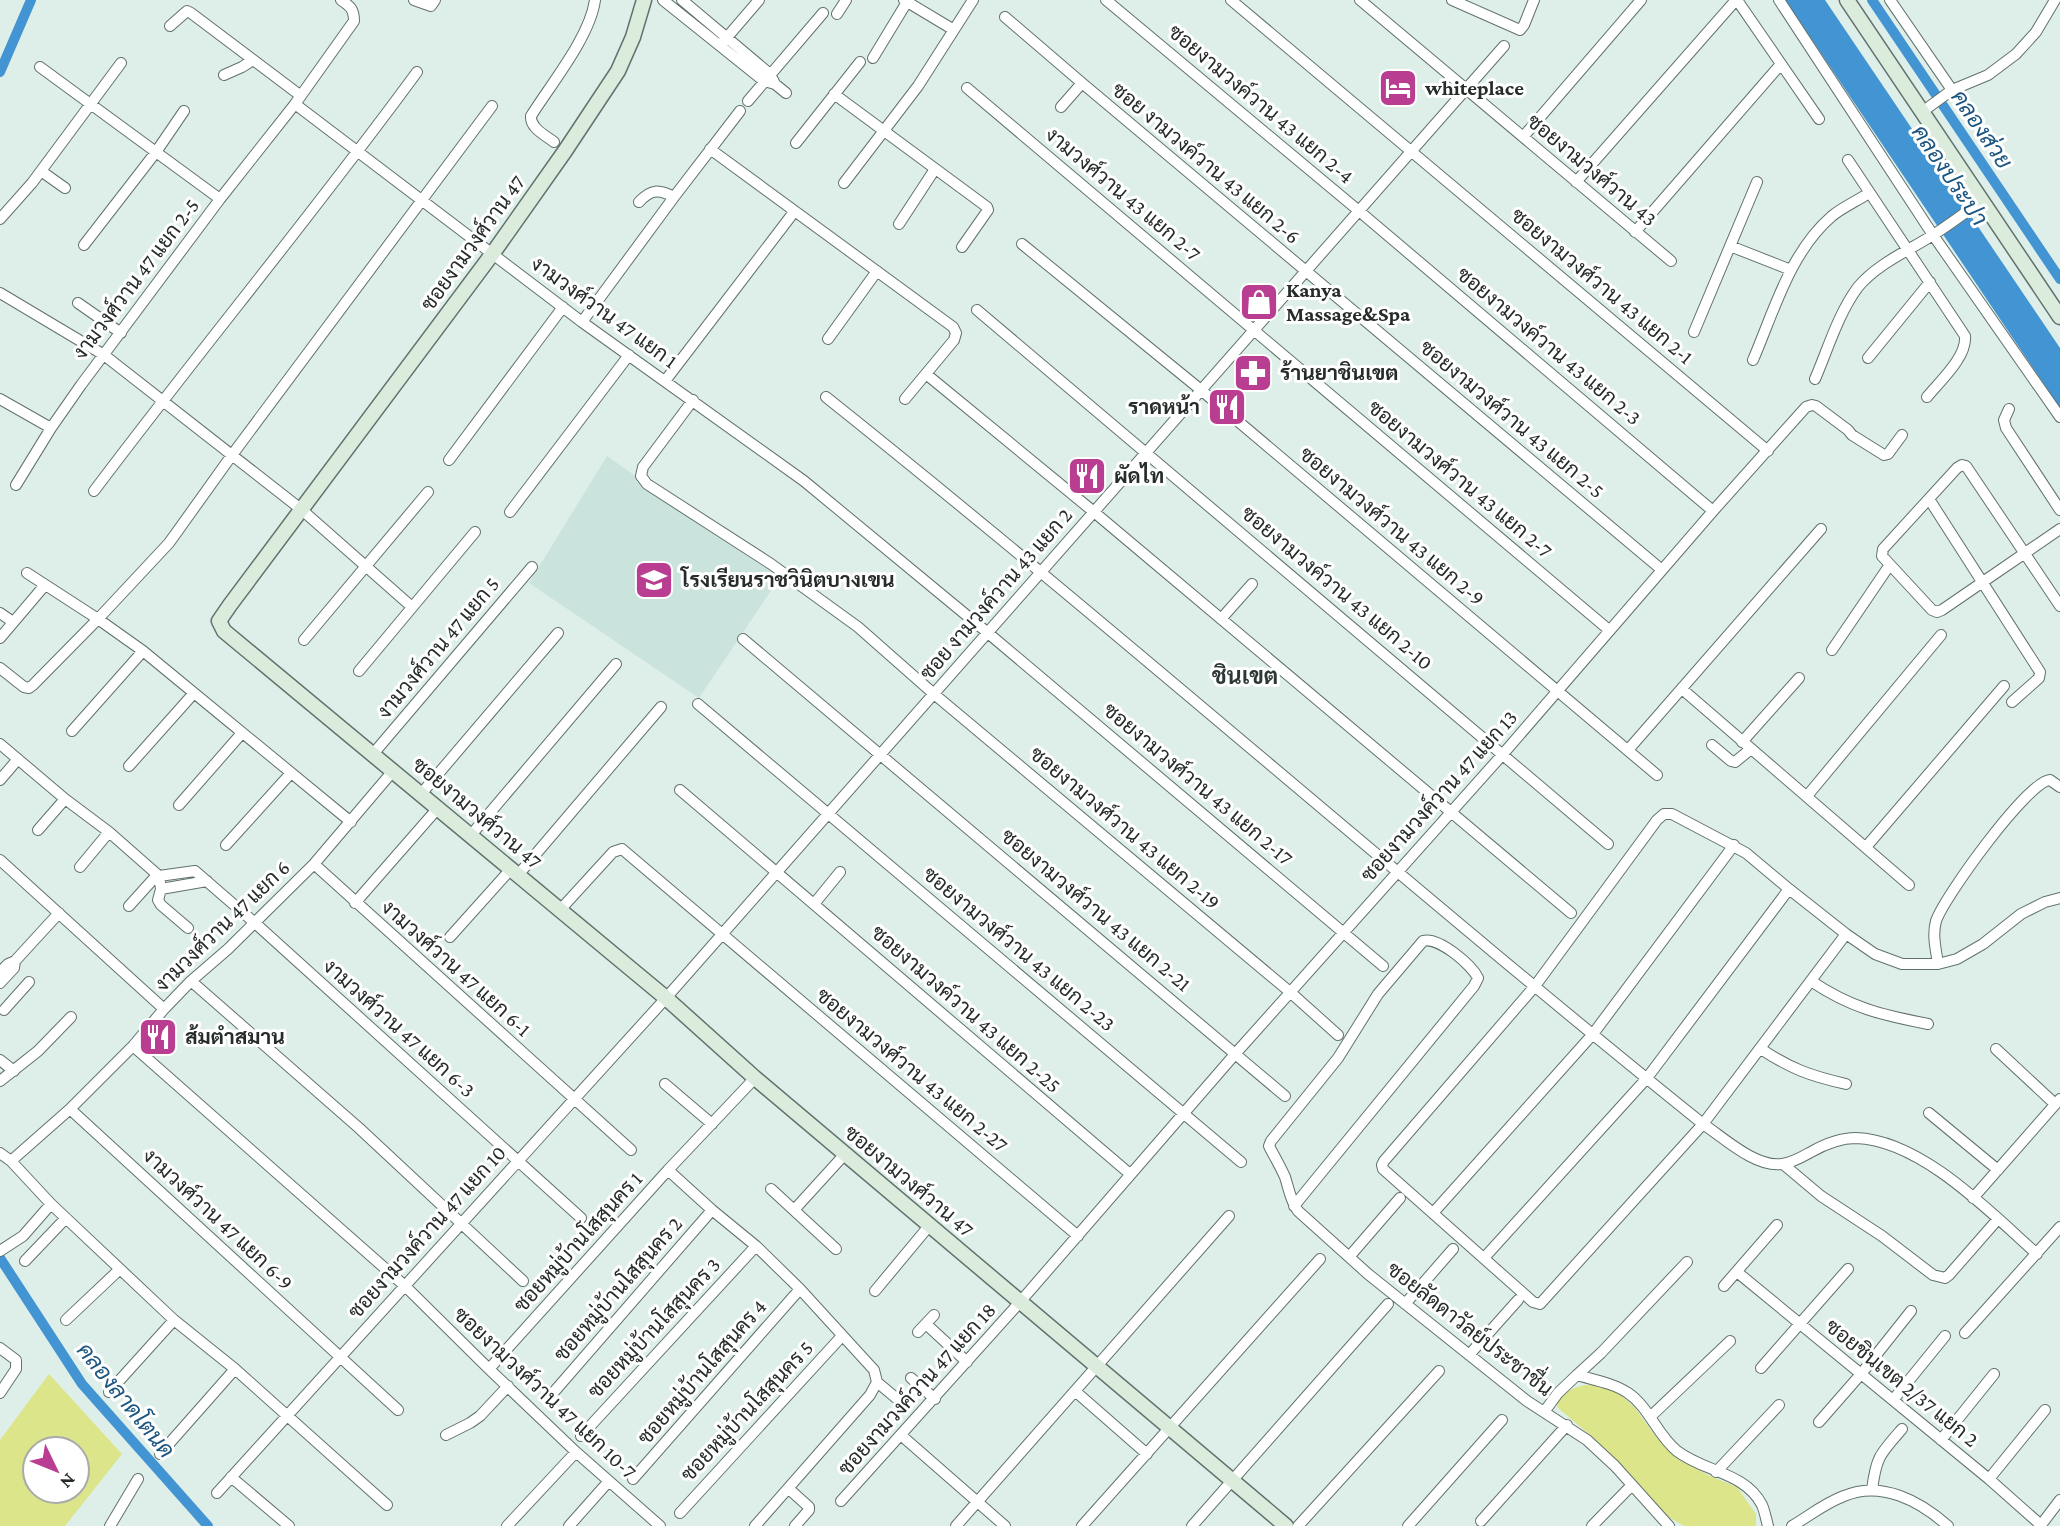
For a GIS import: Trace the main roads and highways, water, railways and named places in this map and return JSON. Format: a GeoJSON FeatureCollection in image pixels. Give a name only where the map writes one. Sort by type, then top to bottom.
{"type":"FeatureCollection","features":[{"type":"Feature","properties":{"kind":"water"},"geometry":{"type":"Polygon","coordinates":[[[1785,0],[1825,0],[2060,348],[2060,408],[1785,0]]]}},
{"type":"Feature","properties":{"kind":"waterway"},"geometry":{"type":"LineString","coordinates":[[0,72],[31,0]]}},
{"type":"Feature","properties":{"kind":"waterway","name":"คลองส่วย"},"geometry":{"type":"LineString","coordinates":[[1872,0],[2060,279]]}},
{"type":"Feature","properties":{"kind":"waterway","name":"คลองลาดโตนด"},"geometry":{"type":"LineString","coordinates":[[0,1258],[82,1384],[208,1526]]}},
{"type":"Feature","properties":{"kind":"place","name":"whiteplace"},"geometry":{"type":"Point","coordinates":[1398,88]}},
{"type":"Feature","properties":{"kind":"place","name":"Kanya Massage&Spa"},"geometry":{"type":"Point","coordinates":[1259,302]}},
{"type":"Feature","properties":{"kind":"place","name":"ร้านยาชินเขต"},"geometry":{"type":"Point","coordinates":[1253,373]}},
{"type":"Feature","properties":{"kind":"place","name":"ราดหน้า"},"geometry":{"type":"Point","coordinates":[1227,407]}},
{"type":"Feature","properties":{"kind":"place","name":"ผัดไท"},"geometry":{"type":"Point","coordinates":[1087,476]}},
{"type":"Feature","properties":{"kind":"place","name":"โรงเรียนราชวินิตบางเขน"},"geometry":{"type":"Point","coordinates":[654,580]}},
{"type":"Feature","properties":{"kind":"place","name":"ส้มตำสมาน"},"geometry":{"type":"Point","coordinates":[158,1037]}},
{"type":"Feature","properties":{"kind":"district","name":"ชินเขต"},"geometry":{"type":"Point","coordinates":[1245,676]}},
{"type":"Feature","properties":{"kind":"water label","name":"คลองประปา"},"geometry":{"type":"Point","coordinates":[1950,175]}}]}
